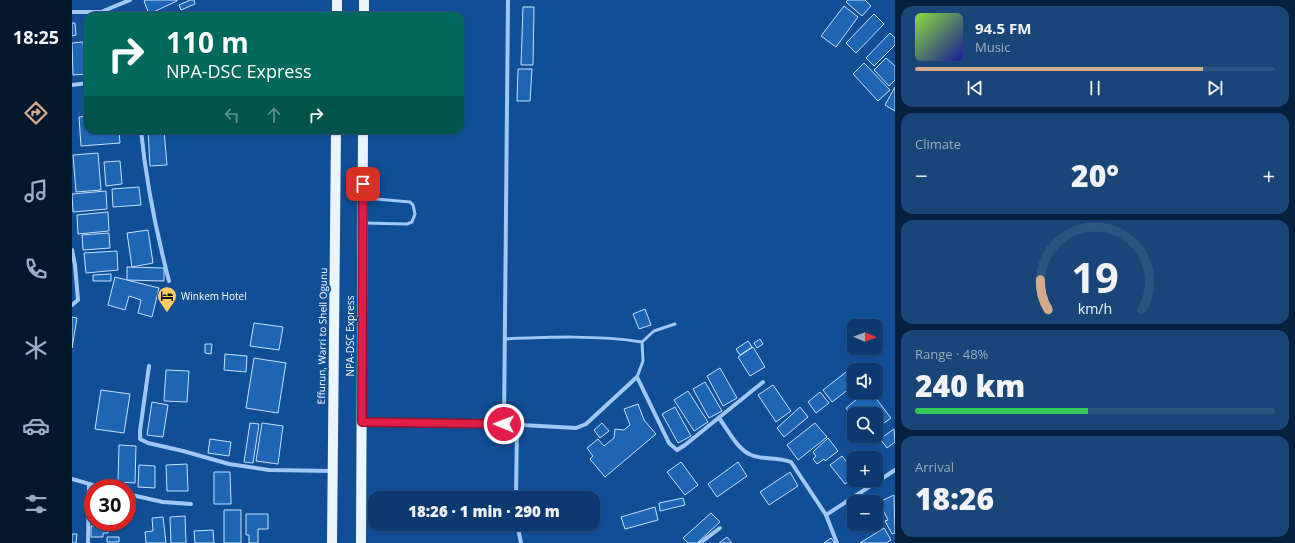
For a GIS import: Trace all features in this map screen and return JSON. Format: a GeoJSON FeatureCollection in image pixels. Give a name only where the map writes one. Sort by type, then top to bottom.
{"type":"FeatureCollection","features":[{"type":"Feature","properties":{"kind":"main road"},"geometry":{"type":"LineString","coordinates":[[337,0],[337,12]]}},
{"type":"Feature","properties":{"kind":"main road"},"geometry":{"type":"LineString","coordinates":[[364,0],[364,12]]}},
{"type":"Feature","properties":{"kind":"main road","name":"Effurun, Warri to Shell Ogunu"},"geometry":{"type":"LineString","coordinates":[[332,543],[336,134]]}},
{"type":"Feature","properties":{"kind":"main road","name":"NPA-DSC Express"},"geometry":{"type":"LineString","coordinates":[[362,543],[363,134]]}},
{"type":"Feature","properties":{"kind":"street"},"geometry":{"type":"LineString","coordinates":[[72,12],[101,12],[130,0]]}},
{"type":"Feature","properties":{"kind":"street"},"geometry":{"type":"LineString","coordinates":[[504,424],[508,0]]}},
{"type":"Feature","properties":{"kind":"street"},"geometry":{"type":"LineString","coordinates":[[72,85],[84,84]]}},
{"type":"Feature","properties":{"kind":"street"},"geometry":{"type":"LineString","coordinates":[[141,134],[145,173],[157,238],[169,281]]}},
{"type":"Feature","properties":{"kind":"street"},"geometry":{"type":"LineString","coordinates":[[72,250],[78,300],[72,305]]}},
{"type":"Feature","properties":{"kind":"street"},"geometry":{"type":"LineString","coordinates":[[148,366],[140,439],[148,443],[230,464],[269,470],[333,471]]}},
{"type":"Feature","properties":{"kind":"street"},"geometry":{"type":"LineString","coordinates":[[362,422],[504,424],[562,428],[581,426],[586,424],[637,377],[669,443],[673,449],[677,450],[763,382]]}},
{"type":"Feature","properties":{"kind":"street"},"geometry":{"type":"LineString","coordinates":[[719,418],[742,449],[752,455],[783,459],[791,462],[826,515],[837,543]]}},
{"type":"Feature","properties":{"kind":"street"},"geometry":{"type":"LineString","coordinates":[[516,491],[517,425]]}},
{"type":"Feature","properties":{"kind":"street"},"geometry":{"type":"LineString","coordinates":[[826,515],[895,470]]}},
{"type":"Feature","properties":{"kind":"street"},"geometry":{"type":"LineString","coordinates":[[72,479],[84,483]]}},
{"type":"Feature","properties":{"kind":"street"},"geometry":{"type":"LineString","coordinates":[[136,496],[163,502],[191,504]]}},
{"type":"Feature","properties":{"kind":"street"},"geometry":{"type":"LineString","coordinates":[[700,543],[720,528]]}},
{"type":"Feature","properties":{"kind":"street"},"geometry":{"type":"LineString","coordinates":[[88,531],[88,543]]}},
{"type":"Feature","properties":{"kind":"street"},"geometry":{"type":"LineString","coordinates":[[518,531],[521,543]]}},
{"type":"Feature","properties":{"kind":"lane"},"geometry":{"type":"LineString","coordinates":[[363,198],[410,202],[413,204],[415,214],[412,222],[407,224],[363,223]]}},
{"type":"Feature","properties":{"kind":"lane"},"geometry":{"type":"LineString","coordinates":[[642,342],[654,331],[675,324]]}},
{"type":"Feature","properties":{"kind":"lane"},"geometry":{"type":"LineString","coordinates":[[504,339],[565,337],[625,339],[642,342]]}},
{"type":"Feature","properties":{"kind":"lane"},"geometry":{"type":"LineString","coordinates":[[637,377],[644,360],[642,342]]}},
{"type":"Feature","properties":{"kind":"building"},"geometry":{"type":"Polygon","coordinates":[[[177,0],[153,12],[148,12],[144,1],[177,0]]]}},
{"type":"Feature","properties":{"kind":"building"},"geometry":{"type":"Polygon","coordinates":[[[190,0],[194,0],[195,4],[181,10],[179,5],[190,0]]]}},
{"type":"Feature","properties":{"kind":"building"},"geometry":{"type":"Polygon","coordinates":[[[848,0],[865,0],[871,6],[862,16],[846,2],[848,0]]]}},
{"type":"Feature","properties":{"kind":"building"},"geometry":{"type":"Polygon","coordinates":[[[844,6],[858,17],[836,47],[821,36],[844,6]]]}},
{"type":"Feature","properties":{"kind":"building"},"geometry":{"type":"Polygon","coordinates":[[[523,7],[534,7],[533,65],[521,65],[523,7]]]}},
{"type":"Feature","properties":{"kind":"building"},"geometry":{"type":"Polygon","coordinates":[[[874,14],[884,24],[856,53],[846,43],[874,14]]]}},
{"type":"Feature","properties":{"kind":"building"},"geometry":{"type":"Polygon","coordinates":[[[72,23],[75,23],[76,35],[72,36],[72,23]]]}},
{"type":"Feature","properties":{"kind":"building"},"geometry":{"type":"Polygon","coordinates":[[[890,33],[895,38],[895,45],[874,66],[866,58],[890,33]]]}},
{"type":"Feature","properties":{"kind":"building"},"geometry":{"type":"Polygon","coordinates":[[[83,42],[84,74],[73,75],[72,43],[83,42]]]}},
{"type":"Feature","properties":{"kind":"building"},"geometry":{"type":"Polygon","coordinates":[[[886,58],[895,66],[895,80],[889,86],[874,70],[886,58]]]}},
{"type":"Feature","properties":{"kind":"building"},"geometry":{"type":"Polygon","coordinates":[[[864,63],[890,90],[878,101],[853,74],[864,63]]]}},
{"type":"Feature","properties":{"kind":"building"},"geometry":{"type":"Polygon","coordinates":[[[518,69],[532,69],[530,101],[517,101],[518,69]]]}},
{"type":"Feature","properties":{"kind":"building"},"geometry":{"type":"Polygon","coordinates":[[[895,87],[895,111],[885,105],[895,87]]]}},
{"type":"Feature","properties":{"kind":"building"},"geometry":{"type":"Polygon","coordinates":[[[84,116],[84,134],[119,134],[120,143],[81,146],[79,117],[84,116]]]}},
{"type":"Feature","properties":{"kind":"building"},"geometry":{"type":"Polygon","coordinates":[[[148,134],[164,134],[167,165],[150,166],[148,134]]]}},
{"type":"Feature","properties":{"kind":"building"},"geometry":{"type":"Polygon","coordinates":[[[98,153],[101,190],[76,192],[73,155],[98,153]]]}},
{"type":"Feature","properties":{"kind":"building"},"geometry":{"type":"Polygon","coordinates":[[[120,161],[122,184],[106,186],[104,162],[120,161]]]}},
{"type":"Feature","properties":{"kind":"building"},"geometry":{"type":"Polygon","coordinates":[[[139,187],[141,205],[113,207],[112,189],[139,187]]]}},
{"type":"Feature","properties":{"kind":"building"},"geometry":{"type":"Polygon","coordinates":[[[106,191],[107,209],[73,212],[72,194],[106,191]]]}},
{"type":"Feature","properties":{"kind":"building"},"geometry":{"type":"Polygon","coordinates":[[[108,212],[109,231],[78,234],[77,215],[108,212]]]}},
{"type":"Feature","properties":{"kind":"building"},"geometry":{"type":"Polygon","coordinates":[[[148,230],[153,263],[132,267],[127,233],[148,230]]]}},
{"type":"Feature","properties":{"kind":"building"},"geometry":{"type":"Polygon","coordinates":[[[109,233],[110,248],[83,250],[82,235],[109,233]]]}},
{"type":"Feature","properties":{"kind":"building"},"geometry":{"type":"Polygon","coordinates":[[[117,251],[118,270],[86,273],[84,253],[117,251]]]}},
{"type":"Feature","properties":{"kind":"building"},"geometry":{"type":"Polygon","coordinates":[[[127,267],[164,268],[164,281],[127,280],[127,267]]]}},
{"type":"Feature","properties":{"kind":"building"},"geometry":{"type":"Polygon","coordinates":[[[111,274],[111,281],[93,281],[93,275],[111,274]]]}},
{"type":"Feature","properties":{"kind":"building"},"geometry":{"type":"Polygon","coordinates":[[[115,277],[159,288],[152,317],[138,313],[141,300],[129,296],[125,310],[108,305],[115,277]]]}},
{"type":"Feature","properties":{"kind":"building"},"geometry":{"type":"Polygon","coordinates":[[[645,309],[651,325],[639,329],[633,314],[645,309]]]}},
{"type":"Feature","properties":{"kind":"building"},"geometry":{"type":"Polygon","coordinates":[[[72,317],[77,318],[72,348],[72,317]]]}},
{"type":"Feature","properties":{"kind":"building"},"geometry":{"type":"Polygon","coordinates":[[[254,323],[283,327],[279,350],[250,346],[254,323]]]}},
{"type":"Feature","properties":{"kind":"building"},"geometry":{"type":"Polygon","coordinates":[[[760,339],[763,344],[757,348],[754,343],[760,339]]]}},
{"type":"Feature","properties":{"kind":"building"},"geometry":{"type":"Polygon","coordinates":[[[748,341],[752,347],[740,355],[736,349],[748,341]]]}},
{"type":"Feature","properties":{"kind":"building"},"geometry":{"type":"Polygon","coordinates":[[[205,344],[212,344],[211,354],[205,353],[205,344]]]}},
{"type":"Feature","properties":{"kind":"building"},"geometry":{"type":"Polygon","coordinates":[[[753,347],[765,367],[750,376],[738,357],[753,347]]]}},
{"type":"Feature","properties":{"kind":"building"},"geometry":{"type":"Polygon","coordinates":[[[225,354],[247,356],[246,372],[224,370],[225,354]]]}},
{"type":"Feature","properties":{"kind":"building"},"geometry":{"type":"Polygon","coordinates":[[[254,358],[286,363],[278,413],[246,408],[254,358]]]}},
{"type":"Feature","properties":{"kind":"building"},"geometry":{"type":"Polygon","coordinates":[[[720,368],[737,398],[723,406],[707,376],[720,368]]]}},
{"type":"Feature","properties":{"kind":"building"},"geometry":{"type":"Polygon","coordinates":[[[166,370],[189,371],[187,402],[164,401],[166,370]]]}},
{"type":"Feature","properties":{"kind":"building"},"geometry":{"type":"Polygon","coordinates":[[[847,371],[847,390],[832,402],[823,390],[847,371]]]}},
{"type":"Feature","properties":{"kind":"building"},"geometry":{"type":"Polygon","coordinates":[[[705,382],[722,411],[709,418],[693,389],[705,382]]]}},
{"type":"Feature","properties":{"kind":"building"},"geometry":{"type":"Polygon","coordinates":[[[773,385],[791,411],[776,422],[758,395],[773,385]]]}},
{"type":"Feature","properties":{"kind":"building"},"geometry":{"type":"Polygon","coordinates":[[[101,390],[130,394],[124,433],[95,429],[101,390]]]}},
{"type":"Feature","properties":{"kind":"building"},"geometry":{"type":"Polygon","coordinates":[[[688,391],[708,422],[694,431],[674,400],[688,391]]]}},
{"type":"Feature","properties":{"kind":"building"},"geometry":{"type":"Polygon","coordinates":[[[820,392],[829,403],[816,413],[808,402],[820,392]]]}},
{"type":"Feature","properties":{"kind":"building"},"geometry":{"type":"Polygon","coordinates":[[[857,399],[876,399],[883,407],[847,407],[857,399]]]}},
{"type":"Feature","properties":{"kind":"building"},"geometry":{"type":"Polygon","coordinates":[[[152,402],[168,405],[163,437],[147,435],[152,402]]]}},
{"type":"Feature","properties":{"kind":"building"},"geometry":{"type":"Polygon","coordinates":[[[638,404],[644,420],[656,434],[605,477],[590,459],[593,456],[587,448],[598,439],[604,446],[614,438],[615,429],[624,430],[630,425],[624,409],[638,404]]]}},
{"type":"Feature","properties":{"kind":"building"},"geometry":{"type":"Polygon","coordinates":[[[675,407],[691,436],[678,443],[662,414],[675,407]]]}},
{"type":"Feature","properties":{"kind":"building"},"geometry":{"type":"Polygon","coordinates":[[[800,407],[808,417],[784,437],[777,428],[800,407]]]}},
{"type":"Feature","properties":{"kind":"building"},"geometry":{"type":"Polygon","coordinates":[[[883,408],[891,418],[883,424],[883,408]]]}},
{"type":"Feature","properties":{"kind":"building"},"geometry":{"type":"Polygon","coordinates":[[[250,423],[259,424],[253,463],[244,462],[250,423]]]}},
{"type":"Feature","properties":{"kind":"building"},"geometry":{"type":"Polygon","coordinates":[[[262,423],[283,426],[278,464],[256,461],[262,423]]]}},
{"type":"Feature","properties":{"kind":"building"},"geometry":{"type":"Polygon","coordinates":[[[602,423],[609,431],[600,438],[594,430],[602,423]]]}},
{"type":"Feature","properties":{"kind":"building"},"geometry":{"type":"Polygon","coordinates":[[[815,423],[827,437],[798,460],[787,445],[815,423]]]}},
{"type":"Feature","properties":{"kind":"building"},"geometry":{"type":"Polygon","coordinates":[[[894,429],[895,442],[887,448],[883,443],[883,437],[894,429]]]}},
{"type":"Feature","properties":{"kind":"building"},"geometry":{"type":"Polygon","coordinates":[[[828,438],[838,451],[825,461],[824,459],[817,464],[813,459],[816,456],[813,452],[828,438]]]}},
{"type":"Feature","properties":{"kind":"building"},"geometry":{"type":"Polygon","coordinates":[[[210,439],[231,442],[229,456],[208,453],[210,439]]]}},
{"type":"Feature","properties":{"kind":"building"},"geometry":{"type":"Polygon","coordinates":[[[119,445],[136,446],[135,479],[118,479],[119,445]]]}},
{"type":"Feature","properties":{"kind":"building"},"geometry":{"type":"Polygon","coordinates":[[[842,456],[847,462],[847,482],[845,484],[830,465],[842,456]]]}},
{"type":"Feature","properties":{"kind":"building"},"geometry":{"type":"Polygon","coordinates":[[[681,462],[698,485],[685,495],[667,472],[681,462]]]}},
{"type":"Feature","properties":{"kind":"building"},"geometry":{"type":"Polygon","coordinates":[[[738,462],[747,476],[717,497],[708,484],[738,462]]]}},
{"type":"Feature","properties":{"kind":"building"},"geometry":{"type":"Polygon","coordinates":[[[187,464],[188,491],[167,491],[166,465],[187,464]]]}},
{"type":"Feature","properties":{"kind":"building"},"geometry":{"type":"Polygon","coordinates":[[[139,465],[155,466],[155,488],[138,487],[139,465]]]}},
{"type":"Feature","properties":{"kind":"building"},"geometry":{"type":"Polygon","coordinates":[[[214,472],[230,472],[231,504],[214,504],[214,472]]]}},
{"type":"Feature","properties":{"kind":"building"},"geometry":{"type":"Polygon","coordinates":[[[790,472],[798,486],[769,505],[760,492],[790,472]]]}},
{"type":"Feature","properties":{"kind":"building"},"geometry":{"type":"Polygon","coordinates":[[[894,495],[895,533],[892,534],[885,521],[888,520],[883,510],[883,500],[894,495]]]}},
{"type":"Feature","properties":{"kind":"building"},"geometry":{"type":"Polygon","coordinates":[[[683,498],[685,505],[660,511],[659,503],[683,498]]]}},
{"type":"Feature","properties":{"kind":"building"},"geometry":{"type":"Polygon","coordinates":[[[655,507],[658,520],[625,529],[621,517],[655,507]]]}},
{"type":"Feature","properties":{"kind":"building"},"geometry":{"type":"Polygon","coordinates":[[[224,510],[241,510],[241,543],[224,543],[224,510]]]}},
{"type":"Feature","properties":{"kind":"building"},"geometry":{"type":"Polygon","coordinates":[[[711,513],[720,522],[697,543],[688,543],[683,538],[711,513]]]}},
{"type":"Feature","properties":{"kind":"building"},"geometry":{"type":"Polygon","coordinates":[[[246,514],[268,514],[268,529],[258,529],[258,543],[249,543],[249,535],[246,535],[246,514]]]}},
{"type":"Feature","properties":{"kind":"building"},"geometry":{"type":"Polygon","coordinates":[[[185,516],[186,543],[171,543],[170,517],[185,516]]]}},
{"type":"Feature","properties":{"kind":"building"},"geometry":{"type":"Polygon","coordinates":[[[163,517],[166,543],[146,543],[145,532],[153,531],[152,518],[163,517]]]}},
{"type":"Feature","properties":{"kind":"building"},"geometry":{"type":"Polygon","coordinates":[[[883,529],[891,540],[886,543],[860,543],[879,531],[883,531],[883,529]]]}},
{"type":"Feature","properties":{"kind":"building"},"geometry":{"type":"Polygon","coordinates":[[[213,530],[214,543],[195,543],[194,531],[213,530]]]}},
{"type":"Feature","properties":{"kind":"building"},"geometry":{"type":"Polygon","coordinates":[[[91,531],[108,531],[108,533],[103,533],[103,537],[91,537],[91,531]]]}},
{"type":"Feature","properties":{"kind":"building"},"geometry":{"type":"Polygon","coordinates":[[[72,534],[77,534],[76,543],[72,543],[72,534]]]}},
{"type":"Feature","properties":{"kind":"building"},"geometry":{"type":"Polygon","coordinates":[[[107,537],[119,537],[119,542],[107,542],[107,537]]]}},
{"type":"Feature","properties":{"kind":"building"},"geometry":{"type":"Polygon","coordinates":[[[727,537],[732,543],[719,543],[727,537]]]}},
{"type":"Feature","properties":{"kind":"building"},"geometry":{"type":"Polygon","coordinates":[[[831,538],[835,543],[824,543],[831,538]]]}},
{"type":"Feature","properties":{"kind":"place","name":"Winkem Hotel"},"geometry":{"type":"Point","coordinates":[167,313]}},
{"type":"Feature","properties":{"kind":"route"},"geometry":{"type":"LineString","coordinates":[[363,184],[362,422],[504,424]]}}]}
